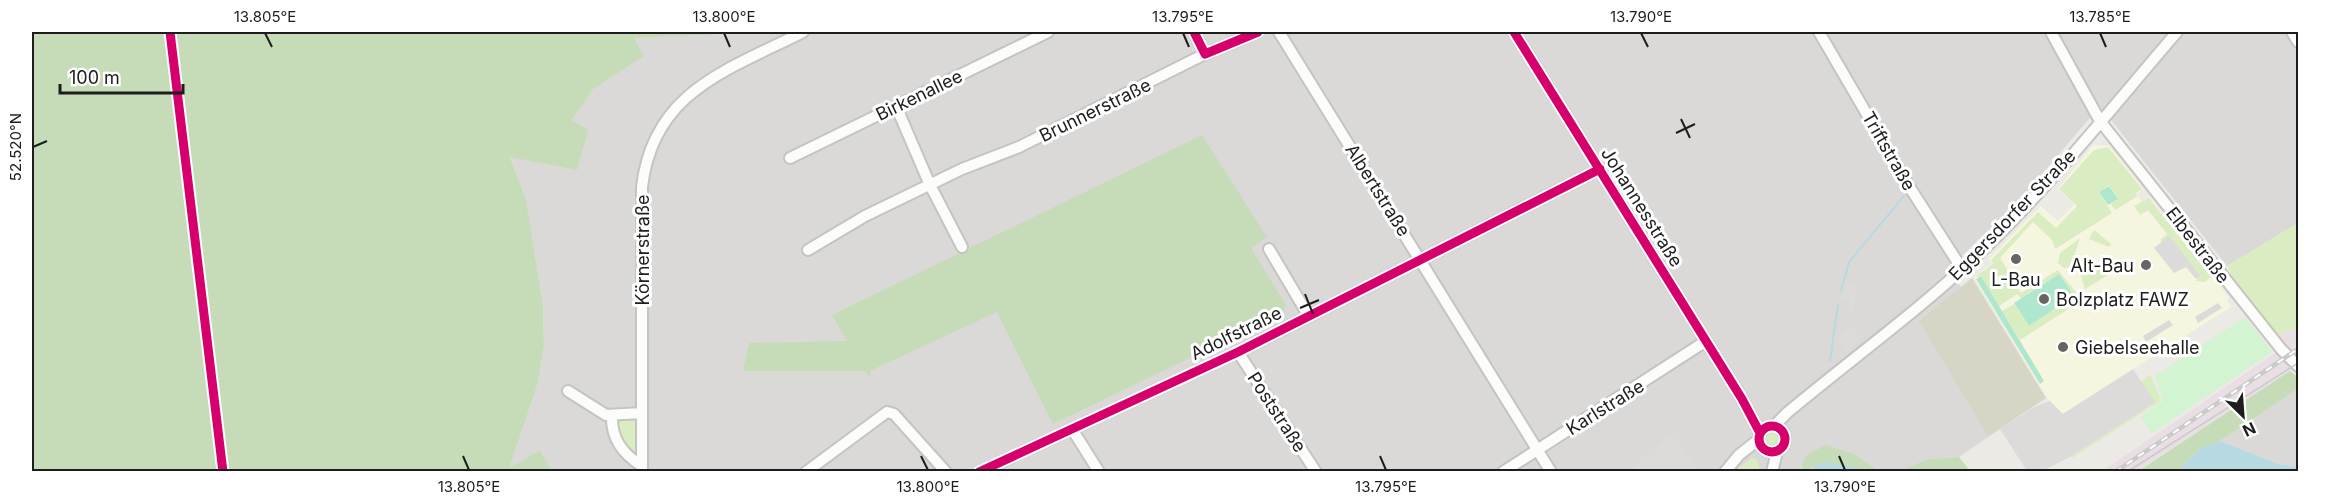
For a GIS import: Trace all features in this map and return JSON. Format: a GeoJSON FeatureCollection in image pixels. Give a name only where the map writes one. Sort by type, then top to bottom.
{"type":"FeatureCollection","features":[{"type":"Feature","properties":{"kind":"street","name":"Körnerstraße"},"geometry":{"type":"LineString","coordinates":[[642,469],[642,187],[644,169],[656,135],[668,115],[683,99],[727,70],[803,32]]}},
{"type":"Feature","properties":{"kind":"street","name":"Birkenallee"},"geometry":{"type":"LineString","coordinates":[[790,158],[1048,32]]}},
{"type":"Feature","properties":{"kind":"street"},"geometry":{"type":"LineString","coordinates":[[1194,32],[1205,54]]}},
{"type":"Feature","properties":{"kind":"street","name":"Brunnerstraße"},"geometry":{"type":"LineString","coordinates":[[808,250],[865,216],[962,169],[1028,142],[1205,54],[1258,32]]}},
{"type":"Feature","properties":{"kind":"street","name":"Albertstraße"},"geometry":{"type":"LineString","coordinates":[[1279,32],[1422,259],[1551,471]]}},
{"type":"Feature","properties":{"kind":"street","name":"Johannesstraße"},"geometry":{"type":"LineString","coordinates":[[1514,32],[1765,438],[1784,436]]}},
{"type":"Feature","properties":{"kind":"street","name":"Triftstraße"},"geometry":{"type":"LineString","coordinates":[[1819,32],[1907,183],[1962,269]]}},
{"type":"Feature","properties":{"kind":"street","name":"Elbestraße"},"geometry":{"type":"LineString","coordinates":[[2051,32],[2100,122],[2281,349],[2298,366]]}},
{"type":"Feature","properties":{"kind":"street","name":"Eggersdorfer Straße"},"geometry":{"type":"LineString","coordinates":[[1727,470],[1801,403],[1962,269],[2026,205],[2177,32]]}},
{"type":"Feature","properties":{"kind":"street"},"geometry":{"type":"LineString","coordinates":[[2292,32],[2298,42]]}},
{"type":"Feature","properties":{"kind":"street"},"geometry":{"type":"LineString","coordinates":[[896,106],[930,185],[962,247]]}},
{"type":"Feature","properties":{"kind":"street","name":"Adolfstraße"},"geometry":{"type":"LineString","coordinates":[[979,471],[1238,352],[1600,169]]}},
{"type":"Feature","properties":{"kind":"street"},"geometry":{"type":"LineString","coordinates":[[1269,249],[1308,315]]}},
{"type":"Feature","properties":{"kind":"street","name":"Karlstraße"},"geometry":{"type":"LineString","coordinates":[[1503,471],[1706,341]]}},
{"type":"Feature","properties":{"kind":"street","name":"Poststraße"},"geometry":{"type":"LineString","coordinates":[[1238,352],[1316,471]]}},
{"type":"Feature","properties":{"kind":"street"},"geometry":{"type":"LineString","coordinates":[[568,391],[602,413],[612,416],[642,413]]}},
{"type":"Feature","properties":{"kind":"street","name":"Eggersdorfer Straße"},"geometry":{"type":"LineString","coordinates":[[1777,452],[1784,445],[1786,425],[1801,403]]}},
{"type":"Feature","properties":{"kind":"street"},"geometry":{"type":"LineString","coordinates":[[806,471],[887,412],[894,414],[946,471]]}},
{"type":"Feature","properties":{"kind":"street"},"geometry":{"type":"LineString","coordinates":[[612,416],[612,428],[620,446],[625,454],[642,469]]}},
{"type":"Feature","properties":{"kind":"street"},"geometry":{"type":"LineString","coordinates":[[1072,429],[1099,471]]}},
{"type":"Feature","properties":{"kind":"street"},"geometry":{"type":"LineString","coordinates":[[1765,438],[1777,452],[1772,471]]}},
{"type":"Feature","properties":{"kind":"street"},"geometry":{"type":"LineString","coordinates":[[1765,438],[1766,471]]}},
{"type":"Feature","properties":{"kind":"shaded area"},"geometry":{"type":"Polygon","coordinates":[[[729,32],[2298,32],[2298,223],[2227,266],[2100,106],[2019,201],[1945,272],[1965,290],[2035,405],[1959,457],[1928,459],[1899,472],[1877,471],[1854,454],[1801,466],[1802,472],[553,472],[540,450],[508,469],[537,386],[544,347],[543,305],[526,199],[510,156],[572,120],[592,89],[643,56],[633,38],[728,34],[729,32]]]}},
{"type":"Feature","properties":{"kind":"shaded area"},"geometry":{"type":"Polygon","coordinates":[[[2093,145],[2109,146],[2143,189],[2137,194],[2142,202],[2150,198],[2229,298],[2227,300],[2231,307],[2062,414],[2048,399],[1974,277],[1992,264],[1989,259],[2041,206],[2058,221],[2074,204],[2058,189],[2093,145]]]}},
{"type":"Feature","properties":{"kind":"shaded area"},"geometry":{"type":"Polygon","coordinates":[[[2169,236],[2200,276],[2196,279],[2186,267],[2174,273],[2154,248],[2169,236]]]}},
{"type":"Feature","properties":{"kind":"shaded area"},"geometry":{"type":"Polygon","coordinates":[[[1972,278],[2046,398],[1988,436],[1919,321],[1972,278]]]}},
{"type":"Feature","properties":{"kind":"shaded area"},"geometry":{"type":"Polygon","coordinates":[[[1845,285],[1857,286],[1853,312],[1847,312],[1849,301],[1842,300],[1845,285]]]}},
{"type":"Feature","properties":{"kind":"shaded area"},"geometry":{"type":"Polygon","coordinates":[[[2218,303],[2222,308],[2198,323],[2195,317],[2218,303]]]}},
{"type":"Feature","properties":{"kind":"shaded area"},"geometry":{"type":"Polygon","coordinates":[[[2169,320],[2173,325],[2146,342],[2143,336],[2169,320]]]}},
{"type":"Feature","properties":{"kind":"shaded area"},"geometry":{"type":"Polygon","coordinates":[[[1851,326],[1862,339],[1848,351],[1837,337],[1851,326]]]}},
{"type":"Feature","properties":{"kind":"shaded area"},"geometry":{"type":"Polygon","coordinates":[[[2298,327],[2298,366],[2137,471],[2101,472],[2284,347],[2276,336],[2298,327]]]}},
{"type":"Feature","properties":{"kind":"shaded area"},"geometry":{"type":"Polygon","coordinates":[[[2133,369],[2155,402],[2070,457],[2042,471],[2027,471],[2000,429],[2032,408],[2050,401],[2063,414],[2133,369]]]}},
{"type":"Feature","properties":{"kind":"shaded area"},"geometry":{"type":"Polygon","coordinates":[[[2298,389],[2298,467],[2278,464],[2220,441],[2298,389]]]}},
{"type":"Feature","properties":{"kind":"shaded area"},"geometry":{"type":"Polygon","coordinates":[[[1673,435],[1697,471],[1635,471],[1644,455],[1651,459],[1660,443],[1673,435]]]}},
{"type":"Feature","properties":{"kind":"green space"},"geometry":{"type":"Polygon","coordinates":[[[32,32],[729,32],[729,34],[634,38],[644,56],[593,89],[572,120],[588,130],[577,170],[510,157],[526,199],[543,305],[544,347],[537,386],[509,468],[540,450],[553,472],[32,471],[32,32]]]}},
{"type":"Feature","properties":{"kind":"green space"},"geometry":{"type":"Polygon","coordinates":[[[1202,135],[1267,237],[1251,248],[1286,305],[1283,313],[1053,424],[997,312],[870,371],[871,379],[865,371],[743,371],[749,343],[847,341],[832,315],[1202,135]]]}},
{"type":"Feature","properties":{"kind":"green space"},"geometry":{"type":"Polygon","coordinates":[[[2108,147],[2142,189],[2136,193],[2138,196],[2115,210],[2111,204],[2118,199],[2109,185],[2099,192],[2112,213],[2055,249],[2052,240],[2033,222],[2000,258],[2011,276],[2006,280],[2010,287],[2015,284],[2021,293],[2058,270],[2082,300],[2078,303],[2059,274],[2021,298],[2017,294],[1999,306],[1981,276],[1975,277],[1993,264],[1991,260],[2038,212],[2056,228],[2077,206],[2059,189],[2094,150],[2108,147]]]}},
{"type":"Feature","properties":{"kind":"green space"},"geometry":{"type":"Polygon","coordinates":[[[2109,186],[2118,199],[2108,205],[2099,192],[2109,186]]]}},
{"type":"Feature","properties":{"kind":"green space"},"geometry":{"type":"Polygon","coordinates":[[[2149,198],[2211,277],[2205,282],[2196,281],[2199,276],[2160,240],[2167,234],[2148,210],[2140,215],[2134,206],[2149,198]]]}},
{"type":"Feature","properties":{"kind":"green space"},"geometry":{"type":"Polygon","coordinates":[[[2298,223],[2298,327],[2276,336],[2239,292],[2227,266],[2298,223]]]}},
{"type":"Feature","properties":{"kind":"green space"},"geometry":{"type":"Polygon","coordinates":[[[2094,230],[2111,244],[2109,247],[2089,239],[2094,230]]]}},
{"type":"Feature","properties":{"kind":"green space"},"geometry":{"type":"Polygon","coordinates":[[[2080,238],[2071,267],[2064,268],[2058,263],[2060,253],[2080,238]]]}},
{"type":"Feature","properties":{"kind":"green space"},"geometry":{"type":"Polygon","coordinates":[[[2119,263],[2121,267],[2085,289],[2080,273],[2119,263]]]}},
{"type":"Feature","properties":{"kind":"green space","name":"Bolzplatz FAWZ"},"geometry":{"type":"Polygon","coordinates":[[[2059,274],[2074,296],[2029,326],[2014,303],[2059,274]]]}},
{"type":"Feature","properties":{"kind":"green space"},"geometry":{"type":"Polygon","coordinates":[[[1981,276],[2044,381],[2040,384],[1976,279],[1981,276]]]}},
{"type":"Feature","properties":{"kind":"green space"},"geometry":{"type":"Polygon","coordinates":[[[2072,298],[2076,304],[2020,340],[2002,311],[2014,304],[2029,326],[2072,298]]]}},
{"type":"Feature","properties":{"kind":"green space"},"geometry":{"type":"Polygon","coordinates":[[[2245,317],[2272,352],[2152,433],[2141,417],[2163,401],[2155,376],[2245,317]]]}},
{"type":"Feature","properties":{"kind":"green space"},"geometry":{"type":"Polygon","coordinates":[[[2290,371],[2298,377],[2298,389],[2220,441],[2200,449],[2177,471],[2137,472],[2290,371]]]}},
{"type":"Feature","properties":{"kind":"green space"},"geometry":{"type":"Polygon","coordinates":[[[2150,375],[2160,397],[2159,402],[2072,458],[2068,452],[2137,384],[2150,375]]]}},
{"type":"Feature","properties":{"kind":"green space"},"geometry":{"type":"Polygon","coordinates":[[[635,417],[635,455],[630,454],[617,435],[616,419],[635,417]]]}},
{"type":"Feature","properties":{"kind":"green space"},"geometry":{"type":"Polygon","coordinates":[[[1772,432],[1780,440],[1772,448],[1764,440],[1772,432]]]}},
{"type":"Feature","properties":{"kind":"green space"},"geometry":{"type":"Polygon","coordinates":[[[1826,445],[1854,454],[1879,471],[1858,471],[1857,468],[1811,468],[1810,471],[1802,471],[1805,458],[1826,445]]]}},
{"type":"Feature","properties":{"kind":"green space"},"geometry":{"type":"Polygon","coordinates":[[[1959,457],[1970,471],[1899,471],[1928,459],[1959,457]]]}},
{"type":"Feature","properties":{"kind":"green space"},"geometry":{"type":"Polygon","coordinates":[[[1752,458],[1757,460],[1760,471],[1734,471],[1752,458]]]}},
{"type":"Feature","properties":{"kind":"water"},"geometry":{"type":"Polygon","coordinates":[[[2220,441],[2278,464],[2298,467],[2298,471],[2177,471],[2200,449],[2220,441]]]}},
{"type":"Feature","properties":{"kind":"water"},"geometry":{"type":"Polygon","coordinates":[[[1827,462],[1857,468],[1858,471],[1810,471],[1814,466],[1827,462]]]}},
{"type":"Feature","properties":{"kind":"waterway"},"geometry":{"type":"LineString","coordinates":[[1841,291],[1849,262],[1904,196]]}},
{"type":"Feature","properties":{"kind":"waterway"},"geometry":{"type":"LineString","coordinates":[[1830,361],[1838,305]]}},
{"type":"Feature","properties":{"kind":"tram line"},"geometry":{"type":"LineString","coordinates":[[2127,472],[2298,363]]}},
{"type":"Feature","properties":{"kind":"railway"},"geometry":{"type":"LineString","coordinates":[[2115,472],[2298,349]]}},
{"type":"Feature","properties":{"kind":"cycle path"},"geometry":{"type":"LineString","coordinates":[[170,32],[223,472]]}},
{"type":"Feature","properties":{"kind":"cycle path"},"geometry":{"type":"LineString","coordinates":[[1194,32],[1205,54],[1258,32]]}},
{"type":"Feature","properties":{"kind":"cycle path"},"geometry":{"type":"LineString","coordinates":[[1514,32],[1742,399],[1760,433]]}},
{"type":"Feature","properties":{"kind":"cycle path"},"geometry":{"type":"LineString","coordinates":[[979,472],[1238,352],[1600,169]]}},
{"type":"Feature","properties":{"kind":"cycle path"},"geometry":{"type":"LineString","coordinates":[[1772,426],[1781,430],[1785,439],[1781,448],[1772,452],[1763,448],[1759,439],[1763,430],[1772,426]]}},
{"type":"Feature","properties":{"kind":"place","name":"L-Bau"},"geometry":{"type":"Point","coordinates":[2016,259]}},
{"type":"Feature","properties":{"kind":"place","name":"Alt-Bau"},"geometry":{"type":"Point","coordinates":[2146,265]}},
{"type":"Feature","properties":{"kind":"place","name":"Bolzplatz FAWZ"},"geometry":{"type":"Point","coordinates":[2044,299]}},
{"type":"Feature","properties":{"kind":"place","name":"Giebelseehalle"},"geometry":{"type":"Point","coordinates":[2063,347]}}]}
